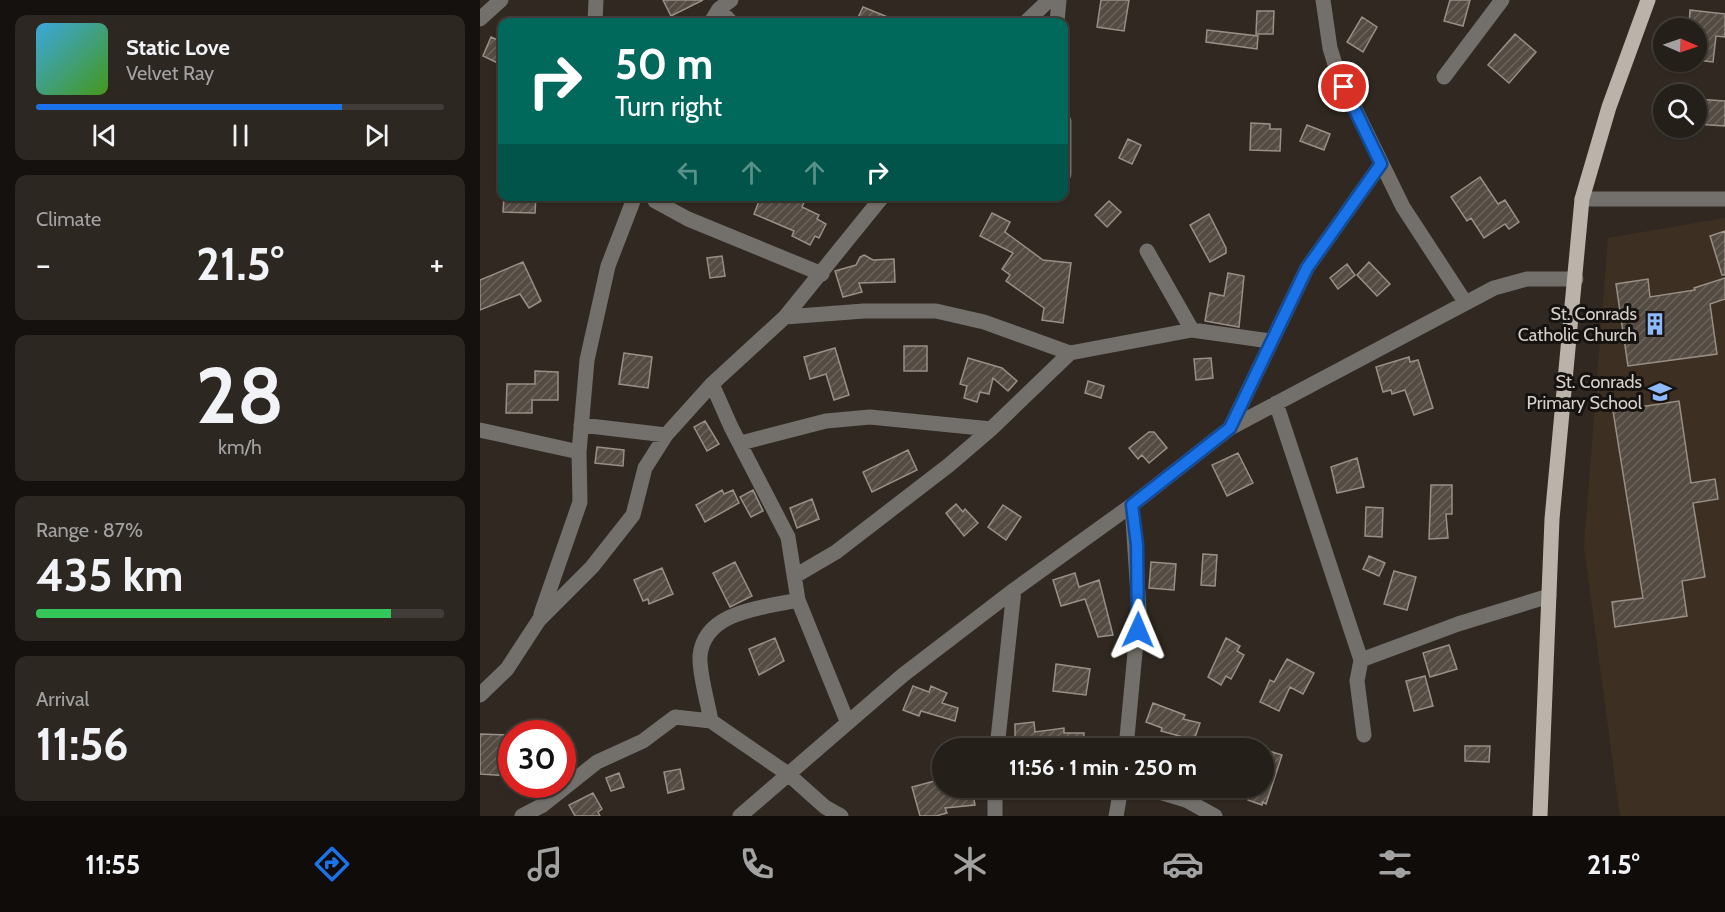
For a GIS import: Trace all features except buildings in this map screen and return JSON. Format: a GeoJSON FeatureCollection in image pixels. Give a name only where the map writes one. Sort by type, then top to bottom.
{"type":"FeatureCollection","features":[{"type":"Feature","properties":{"kind":"main road"},"geometry":{"type":"LineString","coordinates":[[1540,816],[1552,519],[1582,199],[1609,108],[1648,0]]}},
{"type":"Feature","properties":{"kind":"street"},"geometry":{"type":"LineString","coordinates":[[480,19],[501,0]]}},
{"type":"Feature","properties":{"kind":"street"},"geometry":{"type":"LineString","coordinates":[[595,18],[596,0]]}},
{"type":"Feature","properties":{"kind":"street"},"geometry":{"type":"LineString","coordinates":[[1030,18],[1049,0]]}},
{"type":"Feature","properties":{"kind":"street"},"geometry":{"type":"LineString","coordinates":[[1057,18],[1059,0]]}},
{"type":"Feature","properties":{"kind":"street"},"geometry":{"type":"LineString","coordinates":[[1323,0],[1330,48],[1338,74],[1403,207],[1465,302]]}},
{"type":"Feature","properties":{"kind":"street"},"geometry":{"type":"LineString","coordinates":[[1444,76],[1502,0]]}},
{"type":"Feature","properties":{"kind":"street"},"geometry":{"type":"LineString","coordinates":[[714,18],[725,4]]}},
{"type":"Feature","properties":{"kind":"street"},"geometry":{"type":"LineString","coordinates":[[1230,428],[1270,340],[1307,268],[1381,164]]}},
{"type":"Feature","properties":{"kind":"street"},"geometry":{"type":"LineString","coordinates":[[1582,199],[1725,199]]}},
{"type":"Feature","properties":{"kind":"street"},"geometry":{"type":"LineString","coordinates":[[539,620],[580,502],[579,452],[587,360],[608,266],[633,201]]}},
{"type":"Feature","properties":{"kind":"street"},"geometry":{"type":"LineString","coordinates":[[655,201],[688,219],[822,274]]}},
{"type":"Feature","properties":{"kind":"street"},"geometry":{"type":"LineString","coordinates":[[480,696],[507,669],[539,620],[592,567],[633,515],[645,468],[666,435],[712,384],[785,317],[879,201]]}},
{"type":"Feature","properties":{"kind":"street"},"geometry":{"type":"LineString","coordinates":[[1147,250],[1192,330]]}},
{"type":"Feature","properties":{"kind":"street"},"geometry":{"type":"LineString","coordinates":[[740,816],[847,721],[1014,590],[1132,505],[1230,428],[1494,288],[1527,279],[1576,279]]}},
{"type":"Feature","properties":{"kind":"street"},"geometry":{"type":"LineString","coordinates":[[785,317],[864,311],[936,311],[984,322],[1070,353],[1192,330],[1270,340]]}},
{"type":"Feature","properties":{"kind":"street"},"geometry":{"type":"LineString","coordinates":[[795,576],[836,552],[991,429],[1070,353]]}},
{"type":"Feature","properties":{"kind":"street"},"geometry":{"type":"LineString","coordinates":[[712,384],[788,537],[798,600],[847,721]]}},
{"type":"Feature","properties":{"kind":"street"},"geometry":{"type":"LineString","coordinates":[[1276,403],[1361,660],[1357,681],[1364,735]]}},
{"type":"Feature","properties":{"kind":"street"},"geometry":{"type":"LineString","coordinates":[[741,443],[826,421],[870,417],[991,429]]}},
{"type":"Feature","properties":{"kind":"street"},"geometry":{"type":"LineString","coordinates":[[582,425],[666,435]]}},
{"type":"Feature","properties":{"kind":"street"},"geometry":{"type":"LineString","coordinates":[[480,429],[579,452]]}},
{"type":"Feature","properties":{"kind":"street"},"geometry":{"type":"LineString","coordinates":[[1127,738],[1139,610],[1137,545],[1132,505]]}},
{"type":"Feature","properties":{"kind":"street"},"geometry":{"type":"LineString","coordinates":[[998,738],[1014,590]]}},
{"type":"Feature","properties":{"kind":"street"},"geometry":{"type":"LineString","coordinates":[[1361,660],[1458,624],[1549,596]]}},
{"type":"Feature","properties":{"kind":"street"},"geometry":{"type":"LineString","coordinates":[[711,721],[700,657],[708,631],[728,617],[798,600]]}},
{"type":"Feature","properties":{"kind":"street"},"geometry":{"type":"LineString","coordinates":[[522,816],[543,805],[597,762],[643,741],[675,717],[711,721],[788,774],[825,812],[841,816]]}},
{"type":"Feature","properties":{"kind":"street"},"geometry":{"type":"LineString","coordinates":[[995,798],[995,816]]}},
{"type":"Feature","properties":{"kind":"street"},"geometry":{"type":"LineString","coordinates":[[1116,816],[1119,798]]}},
{"type":"Feature","properties":{"kind":"street"},"geometry":{"type":"LineString","coordinates":[[1179,798],[1215,816]]}},
{"type":"Feature","properties":{"kind":"shaded area","name":"St. Conrads Primary School"},"geometry":{"type":"Polygon","coordinates":[[[1725,218],[1725,816],[1620,816],[1584,546],[1608,238],[1725,218]]]}},
{"type":"Feature","properties":{"kind":"place","name":"St. Conrads Catholic Church"},"geometry":{"type":"Point","coordinates":[1655,324]}},
{"type":"Feature","properties":{"kind":"place","name":"St. Conrads Primary School"},"geometry":{"type":"Point","coordinates":[1660,392]}},
{"type":"Feature","properties":{"kind":"route"},"geometry":{"type":"LineString","coordinates":[[1138,630],[1137,545],[1132,505],[1230,428],[1270,340],[1307,268],[1381,164],[1344,87]]}}]}
